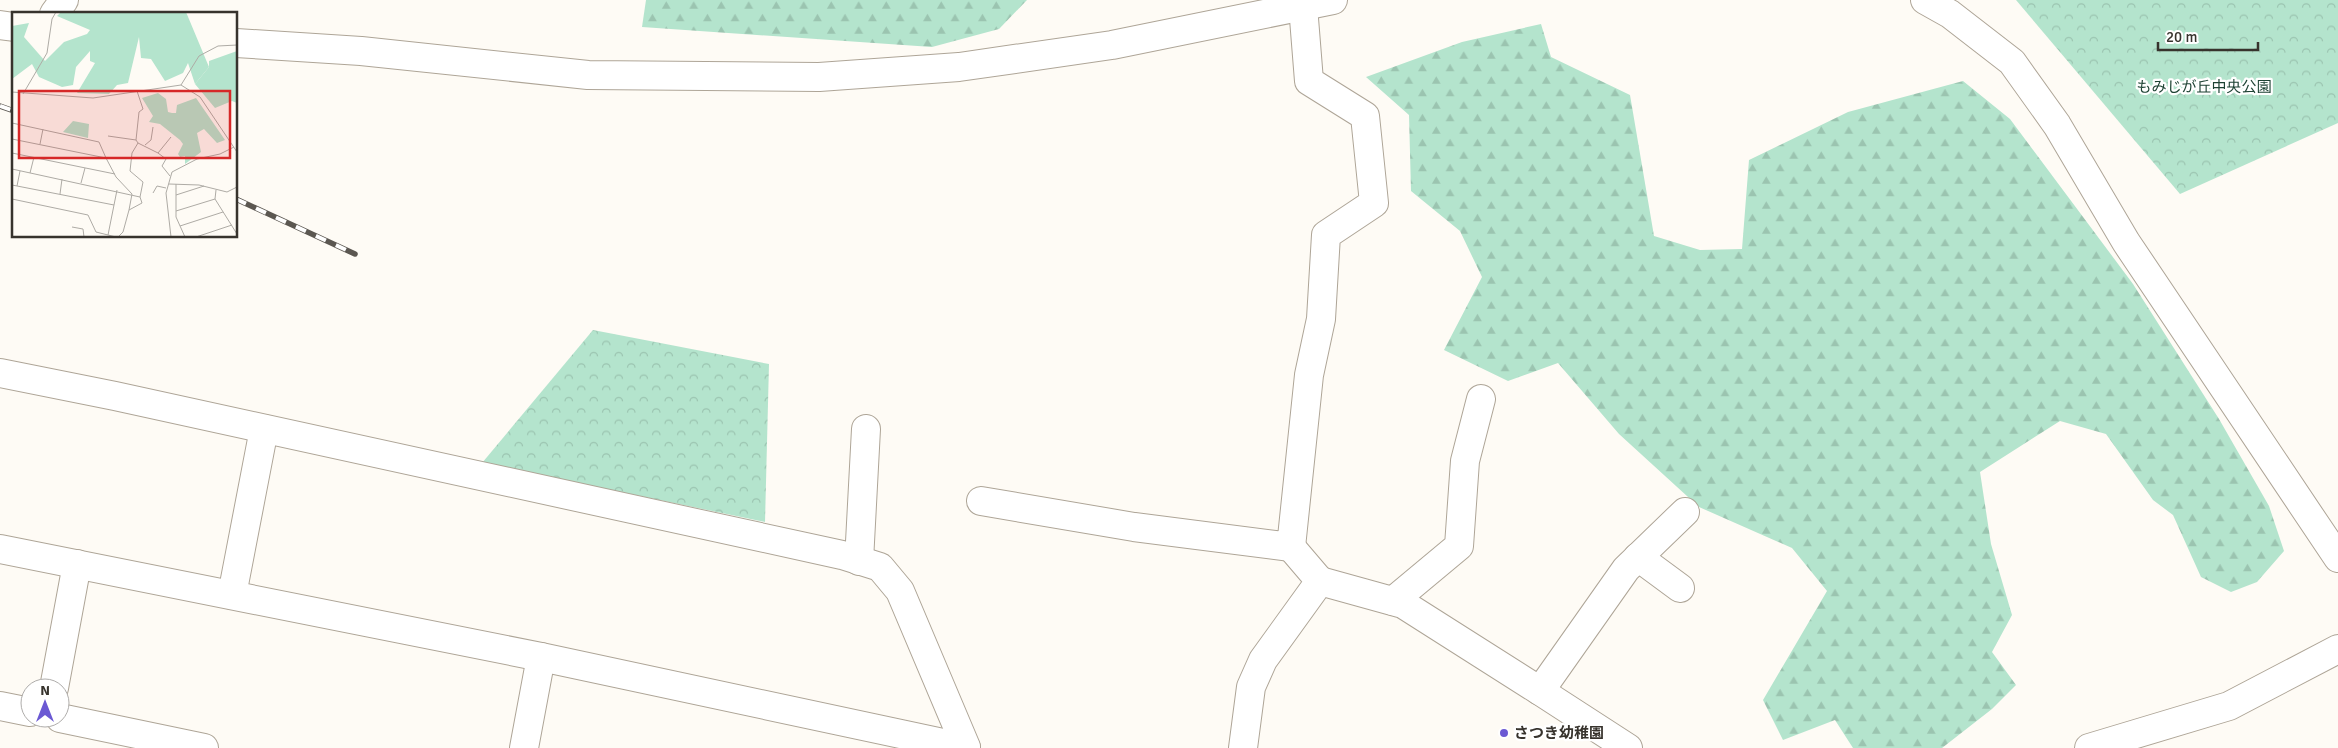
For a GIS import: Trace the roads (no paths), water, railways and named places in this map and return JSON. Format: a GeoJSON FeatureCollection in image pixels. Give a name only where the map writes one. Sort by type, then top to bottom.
{"type":"FeatureCollection","features":[{"type":"Feature","properties":{"kind":"street"},"geometry":{"type":"LineString","coordinates":[[55,12],[64,0]]}},
{"type":"Feature","properties":{"kind":"street"},"geometry":{"type":"LineString","coordinates":[[238,43],[360,51],[588,75],[819,78],[959,68],[1112,45],[1333,0]]}},
{"type":"Feature","properties":{"kind":"street"},"geometry":{"type":"LineString","coordinates":[[1925,0],[1950,14],[2012,62],[2057,125],[2126,242],[2338,558]]}},
{"type":"Feature","properties":{"kind":"street"},"geometry":{"type":"LineString","coordinates":[[1292,548],[1309,375],[1321,319],[1326,235],[1374,203],[1365,116],[1309,81],[1303,6]]}},
{"type":"Feature","properties":{"kind":"street"},"geometry":{"type":"LineString","coordinates":[[0,373],[842,555],[880,567],[900,591],[966,748]]}},
{"type":"Feature","properties":{"kind":"street"},"geometry":{"type":"LineString","coordinates":[[1393,601],[1459,546],[1465,461],[1481,399]]}},
{"type":"Feature","properties":{"kind":"street"},"geometry":{"type":"LineString","coordinates":[[232,595],[264,429]]}},
{"type":"Feature","properties":{"kind":"street"},"geometry":{"type":"LineString","coordinates":[[859,561],[866,429]]}},
{"type":"Feature","properties":{"kind":"street"},"geometry":{"type":"LineString","coordinates":[[981,501],[1134,527],[1292,548],[1320,581],[1403,604],[1628,748]]}},
{"type":"Feature","properties":{"kind":"street"},"geometry":{"type":"LineString","coordinates":[[1540,691],[1626,569],[1685,512]]}},
{"type":"Feature","properties":{"kind":"street"},"geometry":{"type":"LineString","coordinates":[[0,548],[541,658],[966,748]]}},
{"type":"Feature","properties":{"kind":"street"},"geometry":{"type":"LineString","coordinates":[[1638,557],[1680,588]]}},
{"type":"Feature","properties":{"kind":"street"},"geometry":{"type":"LineString","coordinates":[[56,678],[77,564]]}},
{"type":"Feature","properties":{"kind":"street"},"geometry":{"type":"LineString","coordinates":[[1243,748],[1251,687],[1263,660],[1320,581]]}},
{"type":"Feature","properties":{"kind":"street"},"geometry":{"type":"LineString","coordinates":[[2089,748],[2229,706],[2338,648]]}},
{"type":"Feature","properties":{"kind":"street"},"geometry":{"type":"LineString","coordinates":[[524,748],[541,658]]}},
{"type":"Feature","properties":{"kind":"street"},"geometry":{"type":"LineString","coordinates":[[0,706],[20,710]]}},
{"type":"Feature","properties":{"kind":"street"},"geometry":{"type":"LineString","coordinates":[[70,721],[160,744],[204,748]]}},
{"type":"Feature","properties":{"kind":"railway"},"geometry":{"type":"LineString","coordinates":[[0,106],[12,110]]}},
{"type":"Feature","properties":{"kind":"railway"},"geometry":{"type":"LineString","coordinates":[[238,200],[355,254]]}},
{"type":"Feature","properties":{"kind":"place","name":"さつき幼稚園"},"geometry":{"type":"Point","coordinates":[1504,733]}},
{"type":"Feature","properties":{"kind":"park label","name":"もみじが丘中央公園"},"geometry":{"type":"Point","coordinates":[2204,87]}}]}
